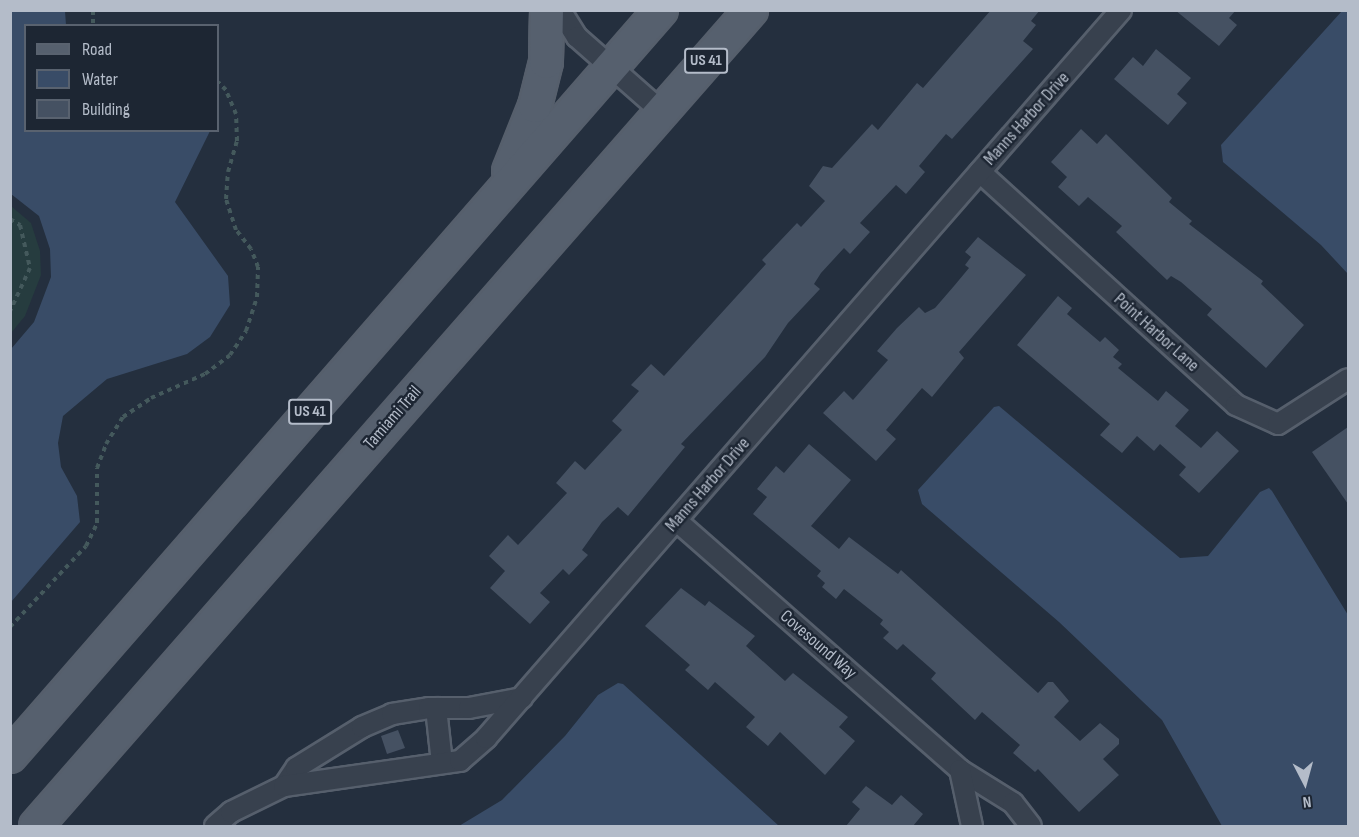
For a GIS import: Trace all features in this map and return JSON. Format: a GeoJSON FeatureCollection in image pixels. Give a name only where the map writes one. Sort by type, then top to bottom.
{"type":"FeatureCollection","features":[{"type":"Feature","properties":{"kind":"main road"},"geometry":{"type":"LineString","coordinates":[[500,194],[535,106],[546,62],[547,10]]}},
{"type":"Feature","properties":{"kind":"main road","name":"US 41"},"geometry":{"type":"LineString","coordinates":[[10,756],[661,10]]}},
{"type":"Feature","properties":{"kind":"main road","name":"Tamiami Trail"},"geometry":{"type":"LineString","coordinates":[[36,826],[751,10]]}},
{"type":"Feature","properties":{"kind":"street"},"geometry":{"type":"LineString","coordinates":[[560,10],[577,37],[609,68],[662,112]]}},
{"type":"Feature","properties":{"kind":"street","name":"Manns Harbor Drive"},"geometry":{"type":"LineString","coordinates":[[214,826],[231,812],[284,786],[460,761],[522,698],[1121,10]]}},
{"type":"Feature","properties":{"kind":"street","name":"Point Harbor Lane"},"geometry":{"type":"LineString","coordinates":[[980,172],[1236,405],[1278,424],[1348,379]]}},
{"type":"Feature","properties":{"kind":"street","name":"Covesound Way"},"geometry":{"type":"LineString","coordinates":[[676,521],[960,770],[1013,803],[1031,826]]}},
{"type":"Feature","properties":{"kind":"street"},"geometry":{"type":"LineString","coordinates":[[284,786],[296,768],[362,727],[392,714],[436,708],[469,708],[522,698]]}},
{"type":"Feature","properties":{"kind":"street"},"geometry":{"type":"LineString","coordinates":[[436,708],[442,763]]}},
{"type":"Feature","properties":{"kind":"street"},"geometry":{"type":"LineString","coordinates":[[960,770],[972,826]]}},
{"type":"Feature","properties":{"kind":"path"},"geometry":{"type":"LineString","coordinates":[[10,627],[86,546],[97,523],[97,468],[105,444],[123,417],[151,398],[205,374],[230,355],[246,331],[257,297],[258,267],[251,249],[236,230],[226,199],[228,172],[237,141],[236,114],[226,90],[219,83]]}},
{"type":"Feature","properties":{"kind":"path"},"geometry":{"type":"LineString","coordinates":[[10,219],[20,225],[30,268],[10,311]]}},
{"type":"Feature","properties":{"kind":"green space"},"geometry":{"type":"Polygon","coordinates":[[[11,206],[31,223],[40,251],[41,275],[25,316],[11,333],[11,206]]]}},
{"type":"Feature","properties":{"kind":"water"},"geometry":{"type":"Polygon","coordinates":[[[11,10],[65,11],[66,24],[24,24],[24,132],[210,132],[175,202],[228,276],[230,305],[210,337],[187,354],[107,379],[63,416],[58,443],[61,467],[77,496],[80,522],[11,602],[11,349],[34,322],[51,277],[50,249],[39,216],[11,194],[11,10]]]}},
{"type":"Feature","properties":{"kind":"water"},"geometry":{"type":"Polygon","coordinates":[[[1342,11],[1348,11],[1348,274],[1321,245],[1223,162],[1221,145],[1342,11]]]}},
{"type":"Feature","properties":{"kind":"water"},"geometry":{"type":"Polygon","coordinates":[[[999,406],[1180,558],[1208,556],[1260,492],[1269,488],[1272,491],[1348,615],[1348,826],[1222,826],[1162,720],[1059,622],[922,504],[918,490],[994,407],[999,406]]]}},
{"type":"Feature","properties":{"kind":"water"},"geometry":{"type":"Polygon","coordinates":[[[618,683],[623,684],[779,826],[459,826],[502,800],[565,736],[598,695],[618,683]]]}},
{"type":"Feature","properties":{"kind":"building"},"geometry":{"type":"Polygon","coordinates":[[[991,10],[1040,10],[1031,21],[1036,25],[1023,41],[1033,49],[952,139],[946,134],[919,166],[925,172],[906,194],[896,185],[860,223],[870,232],[850,254],[844,248],[821,273],[814,284],[820,289],[788,323],[765,357],[681,444],[685,447],[628,516],[618,507],[602,522],[582,550],[588,555],[569,575],[563,569],[540,593],[550,602],[530,624],[490,588],[505,571],[489,556],[508,535],[518,545],[567,493],[556,483],[575,461],[585,470],[622,430],[612,421],[639,391],[631,385],[651,364],[664,376],[766,264],[762,260],[797,223],[801,227],[825,201],[809,186],[823,166],[832,168],[872,124],[878,130],[917,83],[923,88],[991,10]]]}},
{"type":"Feature","properties":{"kind":"building"},"geometry":{"type":"Polygon","coordinates":[[[1175,10],[1236,10],[1229,18],[1237,25],[1219,46],[1175,10]]]}},
{"type":"Feature","properties":{"kind":"building"},"geometry":{"type":"Polygon","coordinates":[[[1156,49],[1191,78],[1177,94],[1187,103],[1168,125],[1114,79],[1133,57],[1143,66],[1156,49]]]}},
{"type":"Feature","properties":{"kind":"building"},"geometry":{"type":"Polygon","coordinates":[[[1081,129],[1097,144],[1106,134],[1172,198],[1169,202],[1192,221],[1189,224],[1263,281],[1261,284],[1304,325],[1266,368],[1207,315],[1212,309],[1181,282],[1171,276],[1167,280],[1116,232],[1122,226],[1088,197],[1079,206],[1058,187],[1067,177],[1051,162],[1081,129]]]}},
{"type":"Feature","properties":{"kind":"building"},"geometry":{"type":"Polygon","coordinates":[[[978,237],[1026,275],[959,352],[964,358],[932,397],[922,388],[886,430],[896,439],[876,461],[823,413],[844,391],[853,400],[888,360],[877,351],[919,307],[925,313],[935,308],[969,268],[965,265],[971,257],[965,252],[978,237]]]}},
{"type":"Feature","properties":{"kind":"building"},"geometry":{"type":"Polygon","coordinates":[[[1058,296],[1072,308],[1067,314],[1100,342],[1105,337],[1119,350],[1113,357],[1122,364],[1118,368],[1158,401],[1166,391],[1189,410],[1175,426],[1201,448],[1217,431],[1239,451],[1199,493],[1179,475],[1186,467],[1160,444],[1154,451],[1137,436],[1122,453],[1100,435],[1110,424],[1017,345],[1058,296]]]}},
{"type":"Feature","properties":{"kind":"building"},"geometry":{"type":"Polygon","coordinates":[[[1348,427],[1348,504],[1312,452],[1348,427]]]}},
{"type":"Feature","properties":{"kind":"building"},"geometry":{"type":"Polygon","coordinates":[[[809,444],[851,480],[811,526],[839,549],[849,537],[898,574],[901,570],[1038,693],[1048,682],[1053,682],[1069,701],[1054,717],[1080,741],[1100,723],[1119,739],[1119,744],[1103,759],[1119,775],[1079,812],[1038,769],[1035,772],[1013,753],[1020,745],[982,712],[975,720],[931,679],[936,673],[903,644],[897,650],[883,638],[889,632],[880,624],[883,620],[844,589],[836,599],[822,587],[825,583],[817,576],[821,571],[753,514],[767,497],[757,489],[776,466],[784,473],[809,444]]]}},
{"type":"Feature","properties":{"kind":"building"},"geometry":{"type":"Polygon","coordinates":[[[681,588],[705,606],[709,601],[755,636],[746,646],[785,681],[793,673],[848,717],[839,727],[855,741],[825,775],[780,732],[768,746],[746,727],[755,717],[715,682],[708,690],[685,670],[690,665],[645,626],[681,588]]]}},
{"type":"Feature","properties":{"kind":"building"},"geometry":{"type":"Polygon","coordinates":[[[398,730],[405,748],[387,754],[381,736],[398,730]]]}},
{"type":"Feature","properties":{"kind":"building"},"geometry":{"type":"Polygon","coordinates":[[[866,786],[892,805],[901,795],[923,814],[913,826],[846,826],[860,809],[852,802],[866,786]]]}}]}
